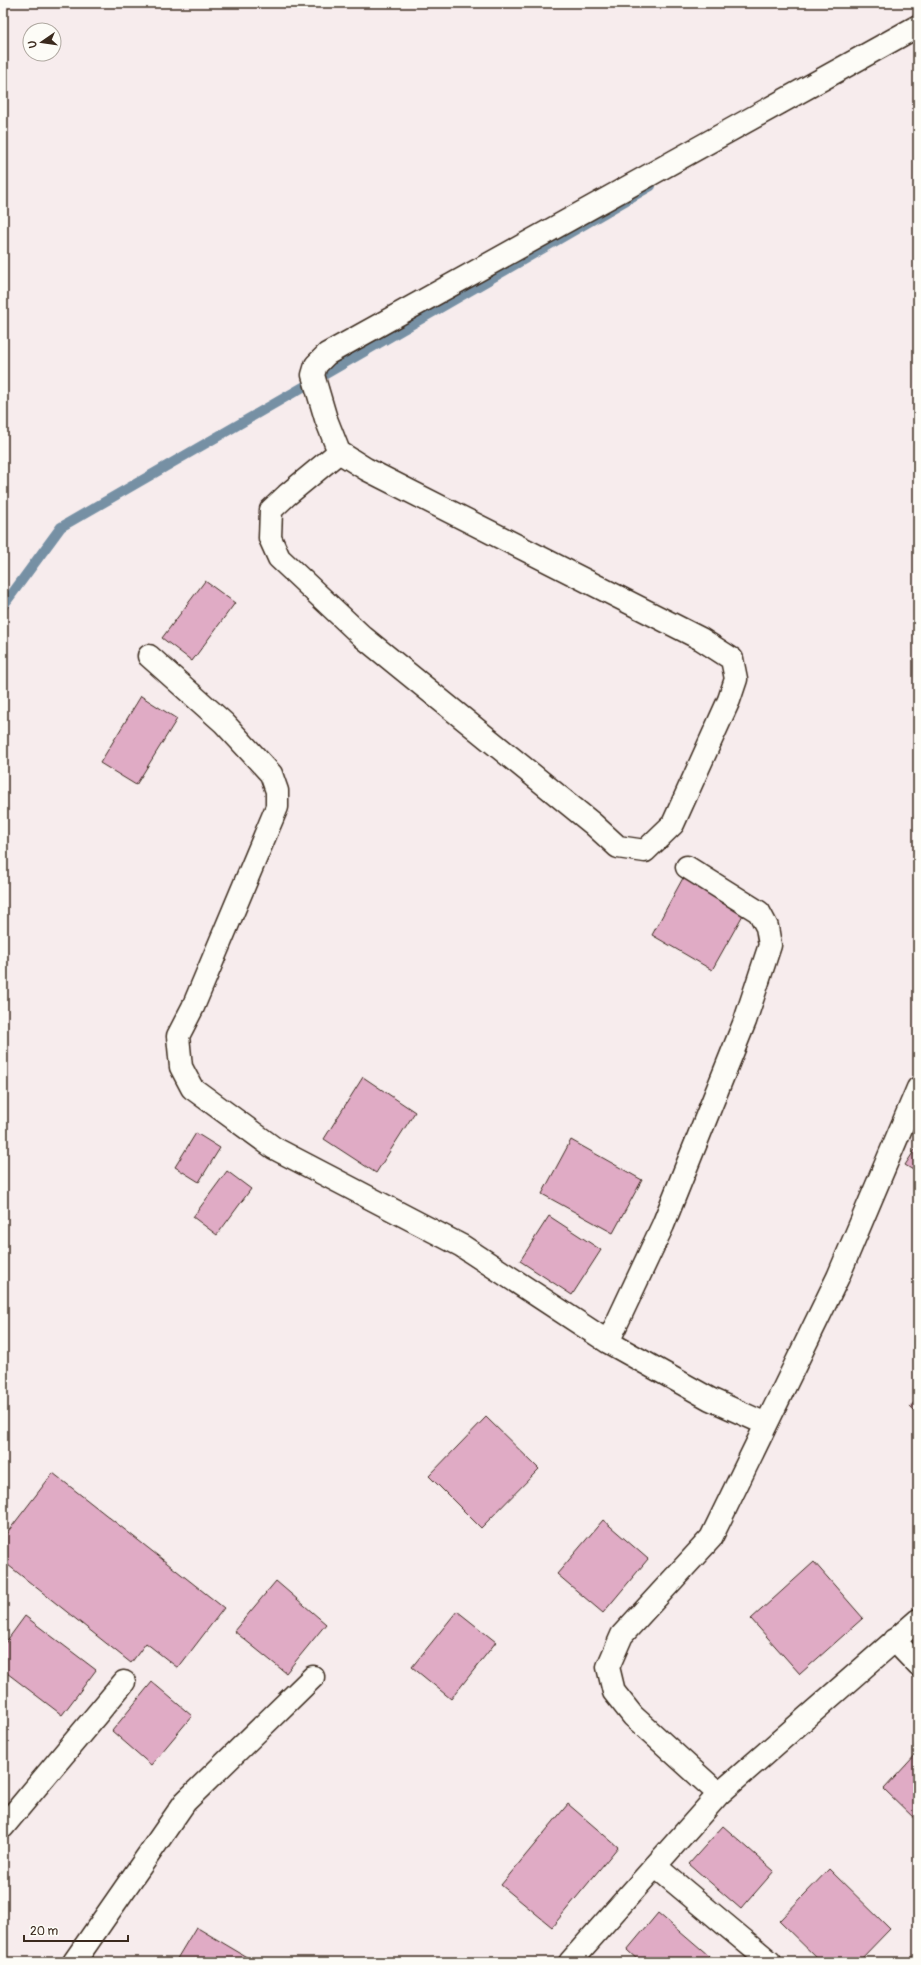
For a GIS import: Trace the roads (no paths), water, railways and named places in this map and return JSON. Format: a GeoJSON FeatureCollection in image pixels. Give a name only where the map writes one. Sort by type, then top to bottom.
{"type":"FeatureCollection","features":[{"type":"Feature","properties":{"kind":"street"},"geometry":{"type":"LineString","coordinates":[[336,445],[271,510],[270,538],[279,558],[363,637],[593,824],[618,847],[645,851],[673,824],[713,737],[729,700],[736,679],[732,659],[701,639],[366,469],[336,445],[318,396],[313,375],[316,365],[327,354],[918,26]]}},
{"type":"Feature","properties":{"kind":"street"},"geometry":{"type":"LineString","coordinates":[[149,656],[224,723],[271,774],[277,791],[277,807],[193,1007],[178,1036],[181,1066],[192,1088],[274,1148],[462,1246],[608,1342],[710,1399],[766,1424]]}},
{"type":"Feature","properties":{"kind":"street"},"geometry":{"type":"LineString","coordinates":[[608,1342],[663,1225],[745,1021],[770,945],[767,926],[759,912],[687,867]]}},
{"type":"Feature","properties":{"kind":"street"},"geometry":{"type":"LineString","coordinates":[[719,1794],[633,1716],[614,1692],[608,1667],[622,1635],[711,1538],[838,1277],[918,1088]]}},
{"type":"Feature","properties":{"kind":"street"},"geometry":{"type":"LineString","coordinates":[[570,1962],[719,1794],[918,1620]]}},
{"type":"Feature","properties":{"kind":"street"},"geometry":{"type":"LineString","coordinates":[[894,1640],[918,1665]]}},
{"type":"Feature","properties":{"kind":"street"},"geometry":{"type":"LineString","coordinates":[[74,1962],[185,1802],[313,1676]]}},
{"type":"Feature","properties":{"kind":"street"},"geometry":{"type":"LineString","coordinates":[[3,1827],[124,1682]]}},
{"type":"Feature","properties":{"kind":"street"},"geometry":{"type":"LineString","coordinates":[[654,1866],[770,1962]]}},
{"type":"Feature","properties":{"kind":"waterway"},"geometry":{"type":"LineString","coordinates":[[3,606],[61,527],[651,186]]}}]}
